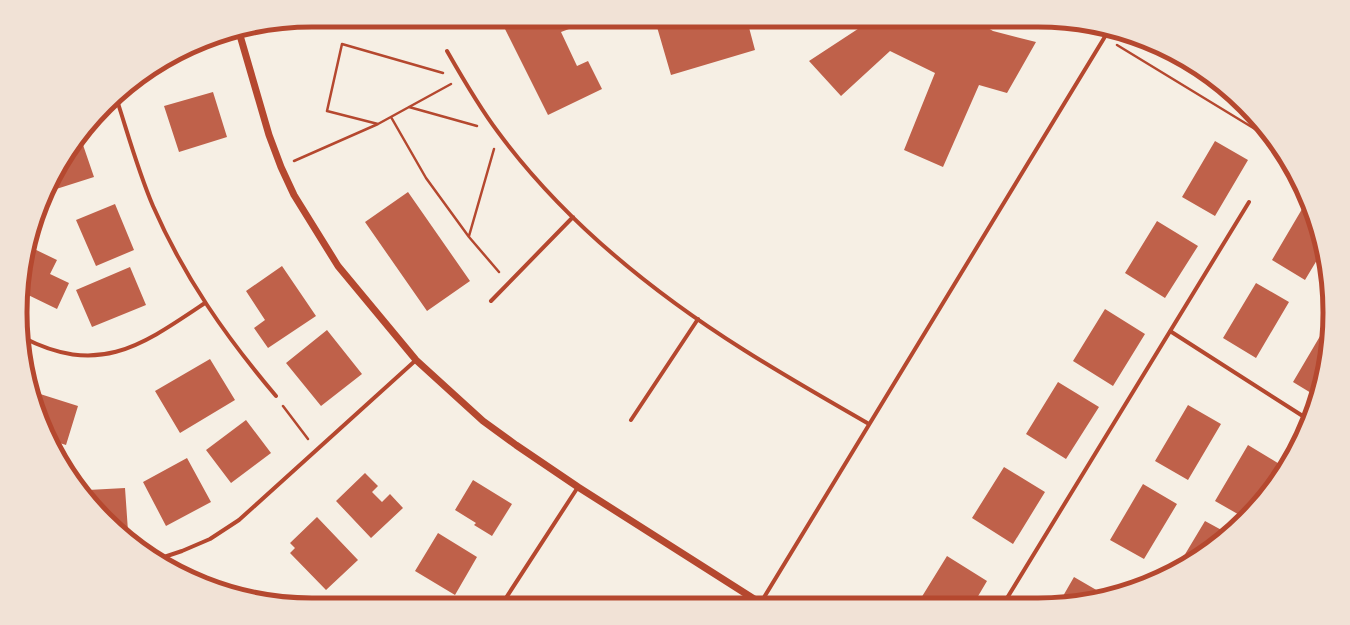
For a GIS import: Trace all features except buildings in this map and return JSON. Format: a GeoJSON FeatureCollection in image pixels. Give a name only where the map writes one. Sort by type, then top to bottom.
{"type":"FeatureCollection","features":[{"type":"Feature","properties":{"kind":"street"},"geometry":{"type":"LineString","coordinates":[[241,36],[268,135],[294,195],[338,266],[416,360],[483,421],[516,446],[753,598]]}},
{"type":"Feature","properties":{"kind":"street"},"geometry":{"type":"LineString","coordinates":[[764,598],[1104,37]]}},
{"type":"Feature","properties":{"kind":"street"},"geometry":{"type":"LineString","coordinates":[[447,50],[462,78],[498,132],[530,172],[605,246],[648,282],[743,350],[869,424]]}},
{"type":"Feature","properties":{"kind":"street"},"geometry":{"type":"LineString","coordinates":[[118,104],[140,171],[153,205],[178,258],[205,303],[231,341],[276,396]]}},
{"type":"Feature","properties":{"kind":"street"},"geometry":{"type":"LineString","coordinates":[[1007,598],[1249,202]]}},
{"type":"Feature","properties":{"kind":"street"},"geometry":{"type":"LineString","coordinates":[[491,301],[573,216]]}},
{"type":"Feature","properties":{"kind":"street"},"geometry":{"type":"LineString","coordinates":[[28,340],[50,349],[68,354],[86,356],[103,355],[130,348],[151,338],[205,303]]}},
{"type":"Feature","properties":{"kind":"street"},"geometry":{"type":"LineString","coordinates":[[631,420],[698,319]]}},
{"type":"Feature","properties":{"kind":"street"},"geometry":{"type":"LineString","coordinates":[[1170,331],[1303,416]]}},
{"type":"Feature","properties":{"kind":"street"},"geometry":{"type":"LineString","coordinates":[[165,557],[210,539],[239,520],[416,360]]}},
{"type":"Feature","properties":{"kind":"street"},"geometry":{"type":"LineString","coordinates":[[506,598],[578,487]]}},
{"type":"Feature","properties":{"kind":"path"},"geometry":{"type":"LineString","coordinates":[[1099,34],[1257,130]]}},
{"type":"Feature","properties":{"kind":"path"},"geometry":{"type":"LineString","coordinates":[[378,124],[327,110],[342,44],[462,78]]}},
{"type":"Feature","properties":{"kind":"path"},"geometry":{"type":"LineString","coordinates":[[281,167],[378,124],[462,78]]}},
{"type":"Feature","properties":{"kind":"path"},"geometry":{"type":"LineString","coordinates":[[409,107],[498,132],[469,237]]}},
{"type":"Feature","properties":{"kind":"path"},"geometry":{"type":"LineString","coordinates":[[391,117],[426,178],[469,237],[508,283]]}},
{"type":"Feature","properties":{"kind":"path"},"geometry":{"type":"LineString","coordinates":[[276,396],[316,450]]}}]}
